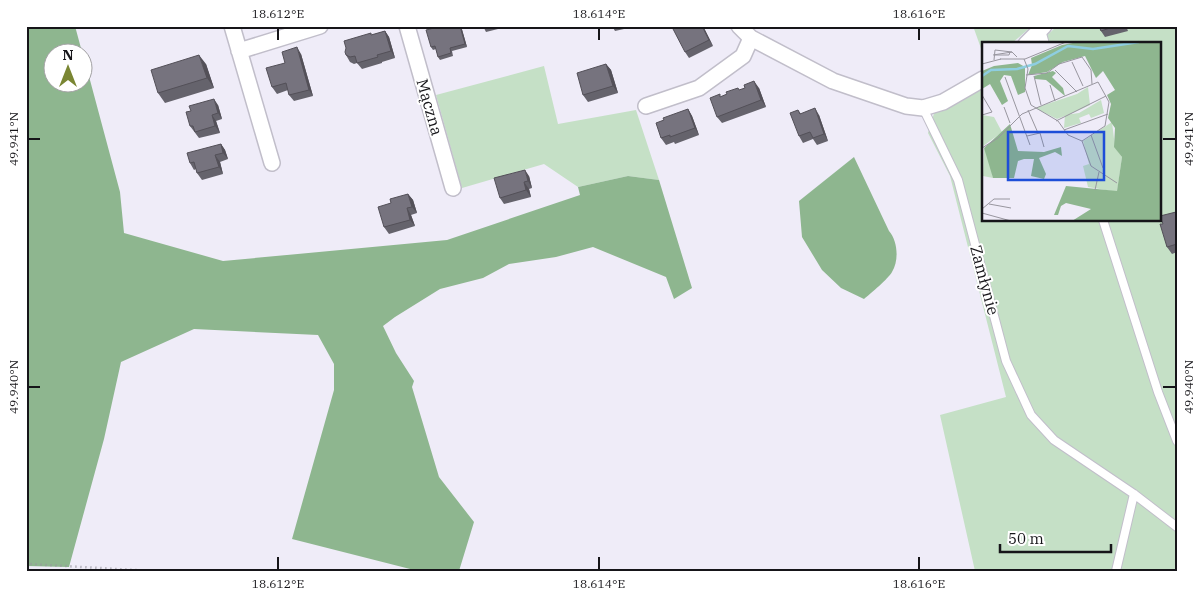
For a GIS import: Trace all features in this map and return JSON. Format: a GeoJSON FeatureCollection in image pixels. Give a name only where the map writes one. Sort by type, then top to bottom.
{"type":"FeatureCollection","features":[{"type":"Feature","properties":{"kind":"street"},"geometry":{"type":"LineString","coordinates":[[232,26],[272,163]]}},
{"type":"Feature","properties":{"kind":"street"},"geometry":{"type":"LineString","coordinates":[[239,51],[320,26]]}},
{"type":"Feature","properties":{"kind":"street","name":"Mączna"},"geometry":{"type":"LineString","coordinates":[[407,26],[453,188]]}},
{"type":"Feature","properties":{"kind":"street"},"geometry":{"type":"LineString","coordinates":[[738,26],[751,38],[833,81],[906,106],[923,108],[943,102],[982,79]]}},
{"type":"Feature","properties":{"kind":"street"},"geometry":{"type":"LineString","coordinates":[[1029,42],[1043,33]]}},
{"type":"Feature","properties":{"kind":"street"},"geometry":{"type":"LineString","coordinates":[[646,106],[699,88],[743,56],[751,38]]}},
{"type":"Feature","properties":{"kind":"lane","name":"Zamłynie"},"geometry":{"type":"LineString","coordinates":[[923,108],[958,180],[1006,361],[1031,414],[1054,440],[1134,494],[1177,526]]}},
{"type":"Feature","properties":{"kind":"lane"},"geometry":{"type":"LineString","coordinates":[[1103,221],[1158,392],[1177,441]]}},
{"type":"Feature","properties":{"kind":"lane"},"geometry":{"type":"LineString","coordinates":[[1116,571],[1134,494]]}},
{"type":"Feature","properties":{"kind":"path"},"geometry":{"type":"LineString","coordinates":[[26,566],[28,563],[152,571]]}},
{"type":"Feature","properties":{"kind":"green space"},"geometry":{"type":"Polygon","coordinates":[[[26,26],[75,26],[79,42],[42,42],[42,92],[92,92],[92,88],[120,192],[124,233],[223,261],[447,240],[580,195],[578,187],[628,176],[659,180],[692,288],[674,299],[666,277],[593,247],[556,257],[509,264],[483,278],[440,289],[383,326],[396,353],[414,381],[412,387],[439,477],[474,522],[459,571],[418,571],[292,539],[334,390],[334,364],[318,335],[194,329],[121,362],[104,439],[69,567],[26,566],[26,26]]]}},
{"type":"Feature","properties":{"kind":"green space"},"geometry":{"type":"Polygon","coordinates":[[[973,26],[1032,26],[1013,42],[982,42],[982,51],[973,26]]]}},
{"type":"Feature","properties":{"kind":"green space"},"geometry":{"type":"Polygon","coordinates":[[[1057,26],[1177,26],[1177,571],[975,571],[940,415],[1006,397],[950,176],[928,133],[935,110],[982,86],[982,221],[1160,221],[1160,42],[1040,42],[1057,26]]]}},
{"type":"Feature","properties":{"kind":"green space"},"geometry":{"type":"Polygon","coordinates":[[[544,66],[558,124],[636,110],[659,180],[628,176],[578,187],[544,164],[462,188],[436,95],[544,66]]]}},
{"type":"Feature","properties":{"kind":"green space"},"geometry":{"type":"Polygon","coordinates":[[[854,157],[896,245],[896,262],[892,272],[864,299],[841,288],[822,270],[802,237],[799,201],[854,157]]]}},
{"type":"Feature","properties":{"kind":"building"},"geometry":{"type":"Polygon","coordinates":[[[437,26],[460,26],[465,44],[450,48],[451,53],[438,57],[435,46],[431,47],[426,30],[437,26]]]}},
{"type":"Feature","properties":{"kind":"building"},"geometry":{"type":"Polygon","coordinates":[[[673,26],[702,26],[709,40],[685,52],[673,26]]]}},
{"type":"Feature","properties":{"kind":"building"},"geometry":{"type":"Polygon","coordinates":[[[1099,26],[1116,26],[1101,31],[1099,26]]]}},
{"type":"Feature","properties":{"kind":"building"},"geometry":{"type":"Polygon","coordinates":[[[385,31],[391,51],[357,63],[355,56],[350,57],[346,55],[344,41],[385,31]]]}},
{"type":"Feature","properties":{"kind":"building"},"geometry":{"type":"Polygon","coordinates":[[[297,47],[309,90],[289,95],[286,83],[272,87],[266,68],[285,63],[282,52],[297,47]]]}},
{"type":"Feature","properties":{"kind":"building"},"geometry":{"type":"Polygon","coordinates":[[[199,55],[207,78],[158,93],[151,70],[199,55]]]}},
{"type":"Feature","properties":{"kind":"building"},"geometry":{"type":"Polygon","coordinates":[[[606,64],[613,86],[583,95],[577,73],[606,64]]]}},
{"type":"Feature","properties":{"kind":"building"},"geometry":{"type":"Polygon","coordinates":[[[754,81],[761,100],[717,117],[710,98],[720,94],[720,97],[727,94],[726,92],[738,88],[739,90],[745,88],[744,85],[754,81]]]}},
{"type":"Feature","properties":{"kind":"building"},"geometry":{"type":"Polygon","coordinates":[[[214,99],[218,113],[212,115],[215,126],[195,132],[193,126],[190,126],[186,112],[191,111],[189,106],[214,99]]]}},
{"type":"Feature","properties":{"kind":"building"},"geometry":{"type":"Polygon","coordinates":[[[815,108],[824,134],[813,138],[810,132],[799,136],[790,113],[798,110],[800,114],[815,108]]]}},
{"type":"Feature","properties":{"kind":"building"},"geometry":{"type":"Polygon","coordinates":[[[688,109],[695,128],[670,137],[670,135],[661,138],[656,123],[664,120],[663,118],[688,109]]]}},
{"type":"Feature","properties":{"kind":"building"},"geometry":{"type":"Polygon","coordinates":[[[221,144],[223,153],[215,155],[219,167],[197,173],[194,162],[190,163],[187,153],[221,144]]]}},
{"type":"Feature","properties":{"kind":"building"},"geometry":{"type":"Polygon","coordinates":[[[525,170],[528,181],[524,182],[526,190],[500,198],[494,178],[525,170]]]}},
{"type":"Feature","properties":{"kind":"building"},"geometry":{"type":"Polygon","coordinates":[[[408,194],[412,207],[407,208],[410,220],[384,227],[378,207],[391,203],[390,199],[408,194]]]}},
{"type":"Feature","properties":{"kind":"building"},"geometry":{"type":"Polygon","coordinates":[[[1176,212],[1177,244],[1167,247],[1160,224],[1163,224],[1160,216],[1176,212]]]}}]}
